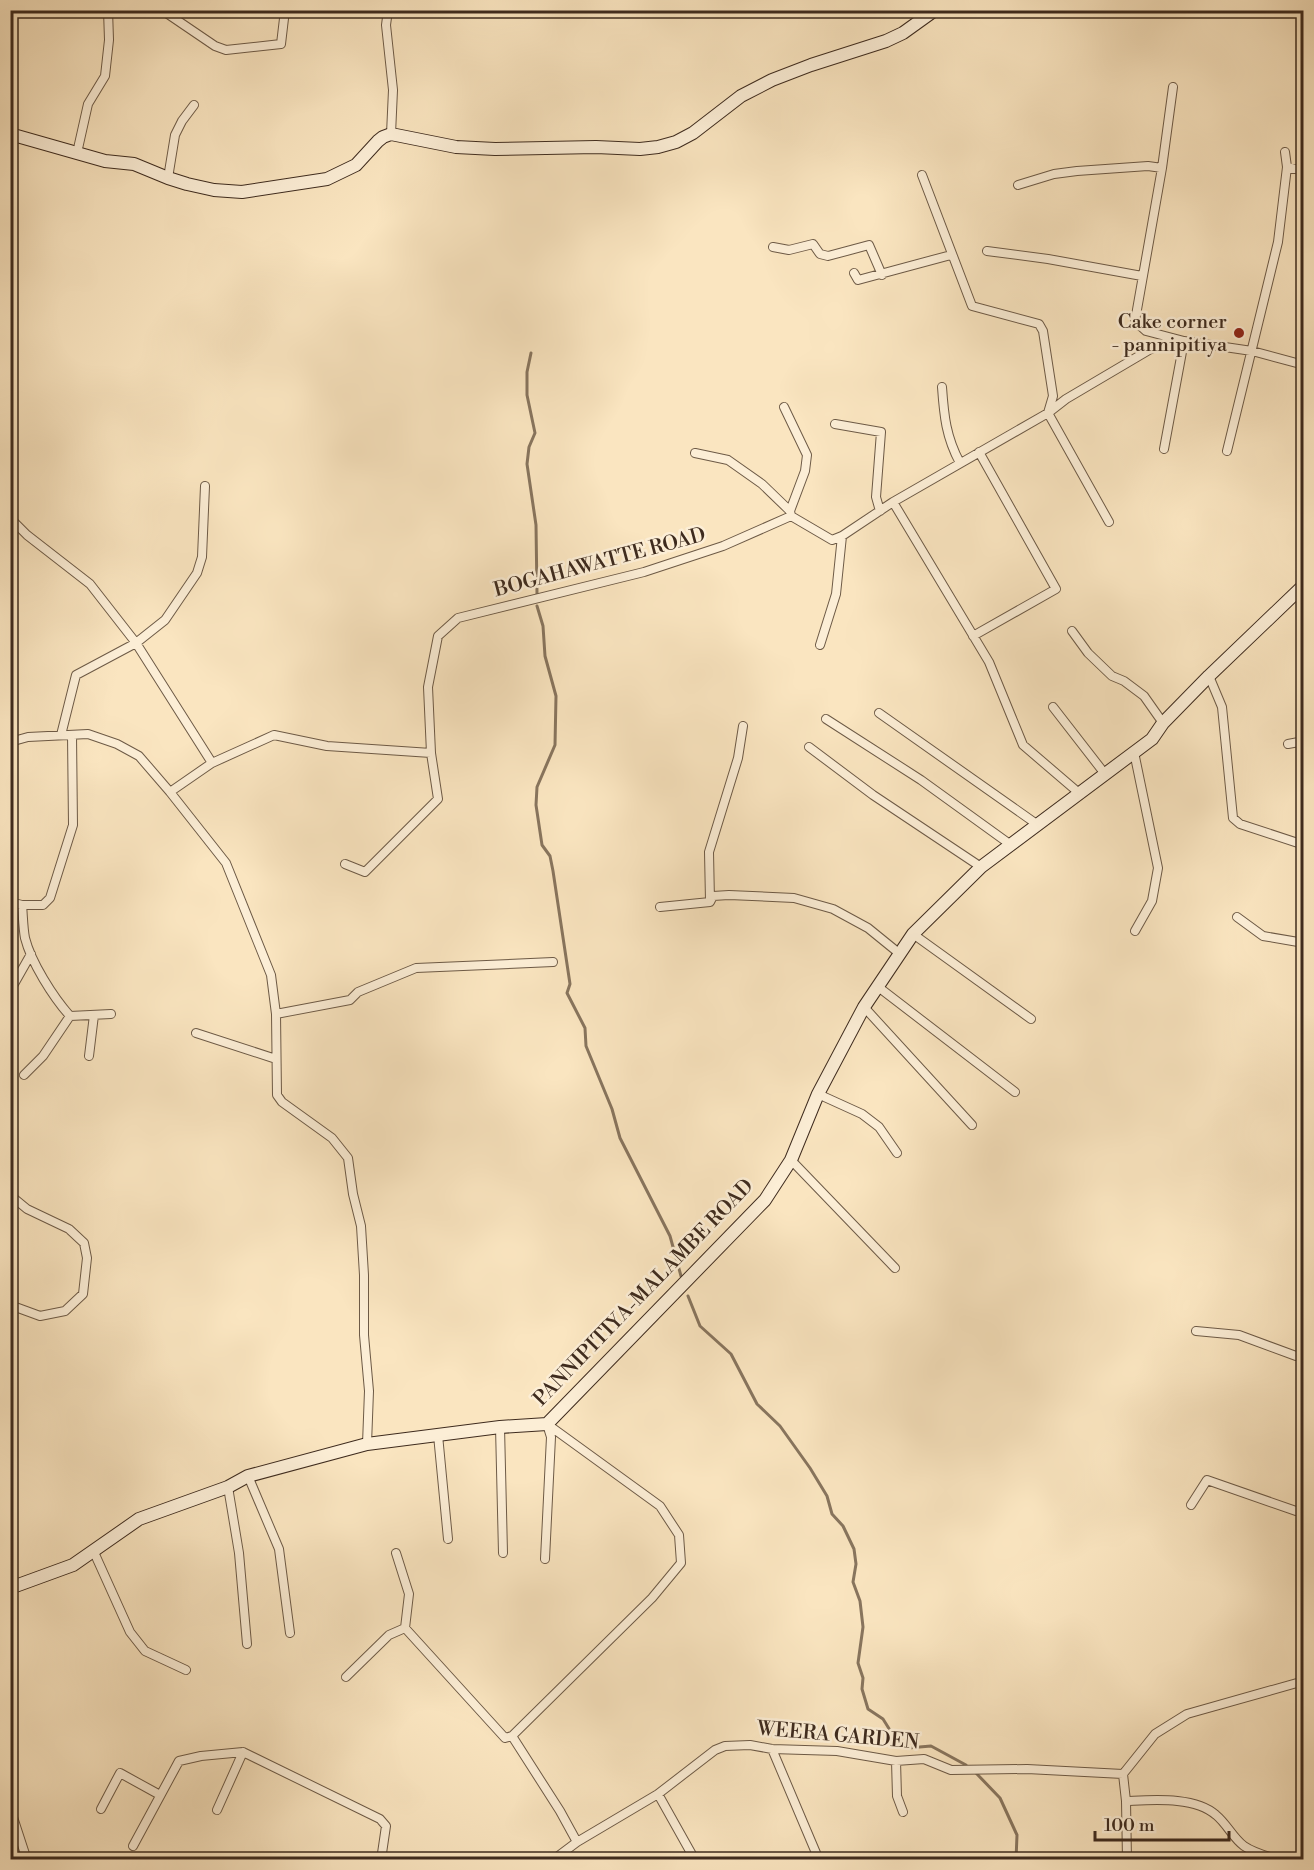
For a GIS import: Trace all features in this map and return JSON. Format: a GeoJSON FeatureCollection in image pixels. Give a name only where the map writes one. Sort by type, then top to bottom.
{"type":"FeatureCollection","features":[{"type":"Feature","properties":{"kind":"street"},"geometry":{"type":"LineString","coordinates":[[77,153],[88,104],[105,76],[109,40],[108,10]]}},
{"type":"Feature","properties":{"kind":"street"},"geometry":{"type":"LineString","coordinates":[[162,10],[215,46],[225,50],[281,44],[285,10]]}},
{"type":"Feature","properties":{"kind":"street"},"geometry":{"type":"LineString","coordinates":[[388,10],[386,25],[393,90],[391,134]]}},
{"type":"Feature","properties":{"kind":"street"},"geometry":{"type":"LineString","coordinates":[[10,134],[105,161],[134,164],[168,178],[214,190],[242,192],[327,179],[356,165],[378,141],[391,134],[448,146],[495,149],[658,147],[676,142],[693,133],[741,96],[772,80],[886,41],[903,33],[935,10]]}},
{"type":"Feature","properties":{"kind":"street"},"geometry":{"type":"LineString","coordinates":[[1173,87],[1162,168],[1135,321],[1146,330],[1184,341],[1252,351],[1304,365]]}},
{"type":"Feature","properties":{"kind":"street"},"geometry":{"type":"LineString","coordinates":[[168,178],[175,135],[194,105]]}},
{"type":"Feature","properties":{"kind":"street"},"geometry":{"type":"LineString","coordinates":[[1227,451],[1278,242],[1287,167],[1285,152]]}},
{"type":"Feature","properties":{"kind":"street"},"geometry":{"type":"LineString","coordinates":[[1018,185],[1054,174],[1077,171],[1148,166],[1162,168]]}},
{"type":"Feature","properties":{"kind":"street"},"geometry":{"type":"LineString","coordinates":[[1287,167],[1304,171]]}},
{"type":"Feature","properties":{"kind":"street"},"geometry":{"type":"LineString","coordinates":[[922,175],[972,306],[1039,324],[1043,331],[1053,396],[1048,413],[1110,522]]}},
{"type":"Feature","properties":{"kind":"street"},"geometry":{"type":"LineString","coordinates":[[773,247],[789,250],[813,244],[820,254],[828,256],[869,245],[882,274]]}},
{"type":"Feature","properties":{"kind":"street"},"geometry":{"type":"LineString","coordinates":[[987,251],[1048,259],[1142,276]]}},
{"type":"Feature","properties":{"kind":"street"},"geometry":{"type":"LineString","coordinates":[[854,273],[858,280],[951,255]]}},
{"type":"Feature","properties":{"kind":"street"},"geometry":{"type":"LineString","coordinates":[[694,453],[728,460],[762,484],[790,513],[832,540],[842,536],[893,502],[1048,413],[1066,399],[1149,350],[1165,343],[1184,341]]}},
{"type":"Feature","properties":{"kind":"street"},"geometry":{"type":"LineString","coordinates":[[1164,450],[1184,341]]}},
{"type":"Feature","properties":{"kind":"street"},"geometry":{"type":"LineString","coordinates":[[942,387],[945,425],[952,448],[960,463]]}},
{"type":"Feature","properties":{"kind":"street"},"geometry":{"type":"LineString","coordinates":[[784,407],[807,454],[805,471],[790,513]]}},
{"type":"Feature","properties":{"kind":"street"},"geometry":{"type":"LineString","coordinates":[[835,424],[881,432],[876,497],[879,511]]}},
{"type":"Feature","properties":{"kind":"street"},"geometry":{"type":"LineString","coordinates":[[973,636],[1056,589],[979,452]]}},
{"type":"Feature","properties":{"kind":"street"},"geometry":{"type":"LineString","coordinates":[[61,735],[76,675],[136,643],[165,620],[197,573],[202,557],[205,486]]}},
{"type":"Feature","properties":{"kind":"street"},"geometry":{"type":"LineString","coordinates":[[893,502],[989,662],[1023,745],[1079,792]]}},
{"type":"Feature","properties":{"kind":"street","name":"BOGAHAWATTE ROAD"},"geometry":{"type":"LineString","coordinates":[[345,864],[365,872],[438,799],[431,753],[428,687],[438,636],[458,618],[644,572],[723,546],[790,513]]}},
{"type":"Feature","properties":{"kind":"street"},"geometry":{"type":"LineString","coordinates":[[10,518],[27,535],[90,584],[136,643],[212,763]]}},
{"type":"Feature","properties":{"kind":"street"},"geometry":{"type":"LineString","coordinates":[[820,645],[836,594],[842,536]]}},
{"type":"Feature","properties":{"kind":"street","name":"PANNIPITIYA-MALAMBE ROAD"},"geometry":{"type":"LineString","coordinates":[[10,1588],[73,1564],[139,1519],[228,1487],[248,1476],[367,1444],[500,1427],[547,1424],[765,1200],[791,1160],[818,1094],[864,1007],[913,934],[981,867],[1152,738],[1163,723],[1209,676],[1304,585]]}},
{"type":"Feature","properties":{"kind":"street"},"geometry":{"type":"LineString","coordinates":[[1072,631],[1088,653],[1112,676],[1124,681],[1144,696],[1163,723]]}},
{"type":"Feature","properties":{"kind":"street"},"geometry":{"type":"LineString","coordinates":[[1209,676],[1222,707],[1233,818],[1240,824],[1304,845]]}},
{"type":"Feature","properties":{"kind":"street"},"geometry":{"type":"LineString","coordinates":[[1053,707],[1105,774]]}},
{"type":"Feature","properties":{"kind":"street"},"geometry":{"type":"LineString","coordinates":[[879,713],[1038,825]]}},
{"type":"Feature","properties":{"kind":"street"},"geometry":{"type":"LineString","coordinates":[[826,719],[921,780],[1011,845]]}},
{"type":"Feature","properties":{"kind":"street"},"geometry":{"type":"LineString","coordinates":[[710,902],[709,852],[738,758],[743,726]]}},
{"type":"Feature","properties":{"kind":"street"},"geometry":{"type":"LineString","coordinates":[[10,742],[28,737],[88,734],[117,744],[139,756],[226,863],[271,975],[276,1014],[277,1095],[282,1102],[332,1138],[348,1158],[353,1194],[361,1226],[364,1335],[369,1391],[367,1444]]}},
{"type":"Feature","properties":{"kind":"street"},"geometry":{"type":"LineString","coordinates":[[10,902],[22,905],[43,905],[50,898],[74,825],[72,735]]}},
{"type":"Feature","properties":{"kind":"street"},"geometry":{"type":"LineString","coordinates":[[170,792],[212,763],[274,735],[327,747],[431,753]]}},
{"type":"Feature","properties":{"kind":"street"},"geometry":{"type":"LineString","coordinates":[[1288,744],[1304,741]]}},
{"type":"Feature","properties":{"kind":"street"},"geometry":{"type":"LineString","coordinates":[[809,747],[873,795],[981,867]]}},
{"type":"Feature","properties":{"kind":"street"},"geometry":{"type":"LineString","coordinates":[[1134,752],[1158,868],[1152,901],[1135,931]]}},
{"type":"Feature","properties":{"kind":"street"},"geometry":{"type":"LineString","coordinates":[[710,902],[713,896],[729,895],[794,898],[832,909],[868,928],[900,954]]}},
{"type":"Feature","properties":{"kind":"street"},"geometry":{"type":"LineString","coordinates":[[660,907],[710,902]]}},
{"type":"Feature","properties":{"kind":"street"},"geometry":{"type":"LineString","coordinates":[[22,905],[25,937],[31,954],[57,1001],[70,1016]]}},
{"type":"Feature","properties":{"kind":"street"},"geometry":{"type":"LineString","coordinates":[[1237,917],[1263,936],[1304,943]]}},
{"type":"Feature","properties":{"kind":"street"},"geometry":{"type":"LineString","coordinates":[[913,934],[1031,1018]]}},
{"type":"Feature","properties":{"kind":"street"},"geometry":{"type":"LineString","coordinates":[[10,991],[31,954]]}},
{"type":"Feature","properties":{"kind":"street"},"geometry":{"type":"LineString","coordinates":[[276,1014],[350,1000],[358,992],[416,968],[553,962]]}},
{"type":"Feature","properties":{"kind":"street"},"geometry":{"type":"LineString","coordinates":[[877,986],[1015,1092]]}},
{"type":"Feature","properties":{"kind":"street"},"geometry":{"type":"LineString","coordinates":[[864,1007],[972,1125]]}},
{"type":"Feature","properties":{"kind":"street"},"geometry":{"type":"LineString","coordinates":[[70,1016],[111,1014]]}},
{"type":"Feature","properties":{"kind":"street"},"geometry":{"type":"LineString","coordinates":[[89,1056],[94,1015]]}},
{"type":"Feature","properties":{"kind":"street"},"geometry":{"type":"LineString","coordinates":[[24,1075],[44,1056],[70,1016]]}},
{"type":"Feature","properties":{"kind":"street"},"geometry":{"type":"LineString","coordinates":[[196,1033],[276,1059]]}},
{"type":"Feature","properties":{"kind":"street"},"geometry":{"type":"LineString","coordinates":[[818,1094],[862,1114],[879,1127],[897,1153]]}},
{"type":"Feature","properties":{"kind":"street"},"geometry":{"type":"LineString","coordinates":[[791,1160],[895,1268]]}},
{"type":"Feature","properties":{"kind":"street"},"geometry":{"type":"LineString","coordinates":[[10,1195],[27,1209],[69,1228],[84,1243],[87,1258],[82,1294],[65,1311],[40,1316],[10,1305]]}},
{"type":"Feature","properties":{"kind":"street"},"geometry":{"type":"LineString","coordinates":[[1196,1330],[1239,1335],[1296,1356],[1304,1356]]}},
{"type":"Feature","properties":{"kind":"street"},"geometry":{"type":"LineString","coordinates":[[546,1559],[551,1437],[547,1424]]}},
{"type":"Feature","properties":{"kind":"street"},"geometry":{"type":"LineString","coordinates":[[396,1553],[409,1594],[405,1628],[505,1738],[512,1736],[652,1598],[681,1563],[679,1534],[660,1506],[547,1424]]}},
{"type":"Feature","properties":{"kind":"street"},"geometry":{"type":"LineString","coordinates":[[500,1427],[503,1553]]}},
{"type":"Feature","properties":{"kind":"street"},"geometry":{"type":"LineString","coordinates":[[438,1435],[448,1539]]}},
{"type":"Feature","properties":{"kind":"street"},"geometry":{"type":"LineString","coordinates":[[248,1476],[279,1549],[290,1633]]}},
{"type":"Feature","properties":{"kind":"street"},"geometry":{"type":"LineString","coordinates":[[1191,1505],[1208,1480],[1304,1512]]}},
{"type":"Feature","properties":{"kind":"street"},"geometry":{"type":"LineString","coordinates":[[228,1487],[239,1553],[247,1644]]}},
{"type":"Feature","properties":{"kind":"street"},"geometry":{"type":"LineString","coordinates":[[93,1550],[130,1632],[145,1651],[186,1670]]}},
{"type":"Feature","properties":{"kind":"street"},"geometry":{"type":"LineString","coordinates":[[345,1677],[389,1635],[405,1628]]}},
{"type":"Feature","properties":{"kind":"street"},"geometry":{"type":"LineString","coordinates":[[1127,1860],[1123,1774],[1155,1734],[1187,1714],[1304,1681]]}},
{"type":"Feature","properties":{"kind":"street"},"geometry":{"type":"LineString","coordinates":[[512,1736],[577,1842]]}},
{"type":"Feature","properties":{"kind":"street","name":"WEERA GARDEN"},"geometry":{"type":"LineString","coordinates":[[553,1860],[577,1842],[658,1794],[715,1750],[724,1746],[750,1745],[772,1749],[837,1751],[896,1761],[924,1759],[951,1770],[1027,1769],[1123,1774]]}},
{"type":"Feature","properties":{"kind":"street"},"geometry":{"type":"LineString","coordinates":[[772,1749],[819,1860]]}},
{"type":"Feature","properties":{"kind":"street"},"geometry":{"type":"LineString","coordinates":[[217,1810],[243,1752]]}},
{"type":"Feature","properties":{"kind":"street"},"geometry":{"type":"LineString","coordinates":[[133,1846],[179,1761],[201,1756],[243,1752],[380,1819],[386,1826],[381,1860]]}},
{"type":"Feature","properties":{"kind":"street"},"geometry":{"type":"LineString","coordinates":[[896,1761],[897,1796],[903,1812]]}},
{"type":"Feature","properties":{"kind":"street"},"geometry":{"type":"LineString","coordinates":[[101,1809],[120,1773],[160,1795]]}},
{"type":"Feature","properties":{"kind":"street"},"geometry":{"type":"LineString","coordinates":[[658,1794],[695,1860]]}},
{"type":"Feature","properties":{"kind":"street"},"geometry":{"type":"LineString","coordinates":[[1126,1801],[1179,1800],[1208,1809],[1216,1814],[1243,1845],[1279,1860]]}},
{"type":"Feature","properties":{"kind":"street"},"geometry":{"type":"LineString","coordinates":[[10,1808],[27,1860]]}},
{"type":"Feature","properties":{"kind":"waterway"},"geometry":{"type":"LineString","coordinates":[[531,353],[527,372],[527,395],[535,433],[529,447],[527,464],[536,525],[537,594]]}},
{"type":"Feature","properties":{"kind":"waterway"},"geometry":{"type":"LineString","coordinates":[[537,606],[543,626],[545,656],[556,696],[555,745],[537,787],[536,805],[542,845],[550,856],[553,871],[570,984],[567,993],[585,1028],[586,1046],[612,1109],[620,1138],[670,1236],[681,1276]]}},
{"type":"Feature","properties":{"kind":"waterway"},"geometry":{"type":"LineString","coordinates":[[688,1296],[700,1326],[731,1354],[757,1404],[780,1426],[810,1468],[827,1496],[832,1514],[843,1526],[854,1549],[856,1564],[853,1582],[860,1601],[863,1627],[858,1663],[868,1709],[883,1719],[898,1743],[908,1748],[931,1746],[966,1765]]}},
{"type":"Feature","properties":{"kind":"waterway"},"geometry":{"type":"LineString","coordinates":[[976,1773],[1000,1798],[1017,1835],[1016,1860]]}},
{"type":"Feature","properties":{"kind":"place","name":"Cake corner - pannipitiya"},"geometry":{"type":"Point","coordinates":[1239,333]}}]}
